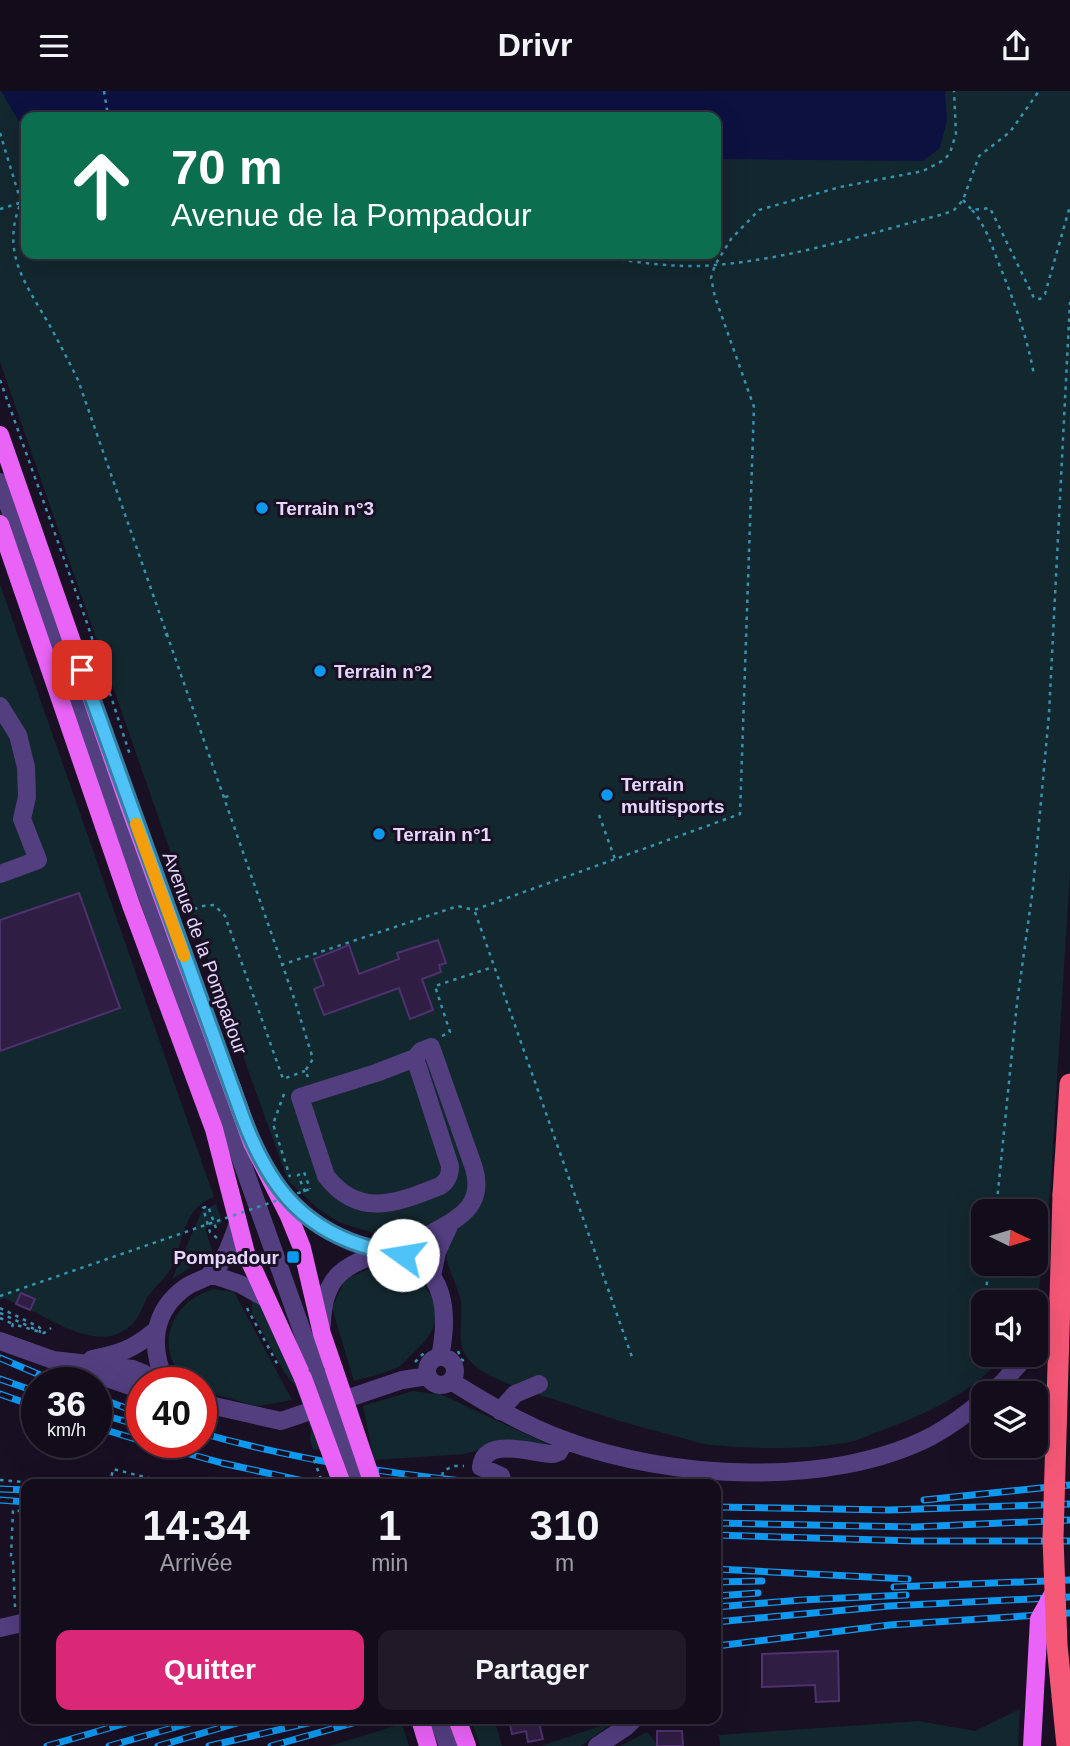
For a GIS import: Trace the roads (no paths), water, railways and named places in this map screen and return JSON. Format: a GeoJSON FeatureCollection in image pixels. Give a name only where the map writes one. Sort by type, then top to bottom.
{"type":"FeatureCollection","features":[{"type":"Feature","properties":{"kind":"highway"},"geometry":{"type":"LineString","coordinates":[[1067,1746],[1054,1592],[1054,1484],[1063,1195],[1070,1084]]}},
{"type":"Feature","properties":{"kind":"main road","name":"Avenue de la Pompadour"},"geometry":{"type":"LineString","coordinates":[[0,435],[132,813],[253,1143],[302,1248],[322,1334],[318,1373],[327,1444],[340,1479]]}},
{"type":"Feature","properties":{"kind":"main road","name":"Avenue de la Pompadour"},"geometry":{"type":"LineString","coordinates":[[0,524],[131,905],[214,1129],[246,1252],[286,1342],[318,1373],[355,1435],[371,1479]]}},
{"type":"Feature","properties":{"kind":"main road"},"geometry":{"type":"LineString","coordinates":[[1032,1746],[1039,1619],[1054,1592]]}},
{"type":"Feature","properties":{"kind":"main road"},"geometry":{"type":"LineString","coordinates":[[459,1724],[467,1746]]}},
{"type":"Feature","properties":{"kind":"street","name":"Avenue de la Pompadour"},"geometry":{"type":"LineString","coordinates":[[0,482],[354,1479]]}},
{"type":"Feature","properties":{"kind":"street"},"geometry":{"type":"LineString","coordinates":[[0,706],[18,735],[26,767],[27,797],[22,819],[38,860],[0,874]]}},
{"type":"Feature","properties":{"kind":"street"},"geometry":{"type":"LineString","coordinates":[[322,1334],[323,1305],[337,1274],[357,1261],[395,1253],[450,1224],[460,1217],[473,1201],[477,1184],[474,1168],[431,1047],[421,1051],[415,1058],[300,1097],[327,1176],[341,1193],[354,1200],[380,1205],[399,1202],[445,1183],[450,1174],[450,1165],[415,1058]]}},
{"type":"Feature","properties":{"kind":"street"},"geometry":{"type":"LineString","coordinates":[[270,1177],[291,1204],[338,1236],[362,1246],[416,1261],[432,1276],[440,1290],[446,1318],[440,1357]]}},
{"type":"Feature","properties":{"kind":"street"},"geometry":{"type":"LineString","coordinates":[[160,1367],[155,1351],[155,1331],[168,1303],[185,1287],[210,1275],[227,1252],[238,1223]]}},
{"type":"Feature","properties":{"kind":"street"},"geometry":{"type":"LineString","coordinates":[[432,1276],[436,1252],[450,1224]]}},
{"type":"Feature","properties":{"kind":"street"},"geometry":{"type":"LineString","coordinates":[[210,1275],[240,1284],[267,1299]]}},
{"type":"Feature","properties":{"kind":"street"},"geometry":{"type":"LineString","coordinates":[[68,1363],[119,1354],[137,1346],[155,1331]]}},
{"type":"Feature","properties":{"kind":"street"},"geometry":{"type":"LineString","coordinates":[[0,1341],[53,1360],[126,1368]]}},
{"type":"Feature","properties":{"kind":"street"},"geometry":{"type":"LineString","coordinates":[[440,1357],[448,1359],[454,1365],[455,1373],[451,1381],[444,1385],[436,1384],[428,1376],[429,1363],[440,1357]]}},
{"type":"Feature","properties":{"kind":"street"},"geometry":{"type":"LineString","coordinates":[[68,1363],[95,1376],[126,1385]]}},
{"type":"Feature","properties":{"kind":"street"},"geometry":{"type":"LineString","coordinates":[[1004,1381],[1016,1367]]}},
{"type":"Feature","properties":{"kind":"street"},"geometry":{"type":"LineString","coordinates":[[217,1407],[281,1421],[402,1380],[428,1376]]}},
{"type":"Feature","properties":{"kind":"street"},"geometry":{"type":"LineString","coordinates":[[451,1381],[500,1411],[565,1440],[606,1453],[684,1468],[763,1471],[837,1467],[879,1457],[932,1436],[971,1408]]}},
{"type":"Feature","properties":{"kind":"street"},"geometry":{"type":"LineString","coordinates":[[500,1411],[515,1394],[539,1384]]}},
{"type":"Feature","properties":{"kind":"street"},"geometry":{"type":"LineString","coordinates":[[502,1479],[501,1476],[481,1467],[485,1455],[489,1452],[513,1449],[554,1454],[559,1452],[565,1440]]}},
{"type":"Feature","properties":{"kind":"street"},"geometry":{"type":"LineString","coordinates":[[440,1724],[448,1746]]}},
{"type":"Feature","properties":{"kind":"street"},"geometry":{"type":"LineString","coordinates":[[597,1746],[629,1724]]}},
{"type":"Feature","properties":{"kind":"tunnel"},"geometry":{"type":"LineString","coordinates":[[1048,1330],[1067,1316]]}},
{"type":"Feature","properties":{"kind":"railway"},"geometry":{"type":"LineString","coordinates":[[0,1358],[21,1367]]}},
{"type":"Feature","properties":{"kind":"railway"},"geometry":{"type":"LineString","coordinates":[[0,1379],[21,1386]]}},
{"type":"Feature","properties":{"kind":"railway"},"geometry":{"type":"LineString","coordinates":[[0,1394],[21,1401]]}},
{"type":"Feature","properties":{"kind":"railway"},"geometry":{"type":"LineString","coordinates":[[112,1403],[126,1408]]}},
{"type":"Feature","properties":{"kind":"railway"},"geometry":{"type":"LineString","coordinates":[[112,1418],[126,1421]]}},
{"type":"Feature","properties":{"kind":"railway"},"geometry":{"type":"LineString","coordinates":[[112,1432],[126,1436]]}},
{"type":"Feature","properties":{"kind":"railway"},"geometry":{"type":"LineString","coordinates":[[217,1437],[346,1465],[448,1479]]}},
{"type":"Feature","properties":{"kind":"railway"},"geometry":{"type":"LineString","coordinates":[[204,1458],[294,1479]]}},
{"type":"Feature","properties":{"kind":"railway"},"geometry":{"type":"LineString","coordinates":[[924,1500],[1070,1485]]}},
{"type":"Feature","properties":{"kind":"railway"},"geometry":{"type":"LineString","coordinates":[[0,1489],[21,1490]]}},
{"type":"Feature","properties":{"kind":"railway"},"geometry":{"type":"LineString","coordinates":[[0,1500],[21,1502]]}},
{"type":"Feature","properties":{"kind":"railway"},"geometry":{"type":"LineString","coordinates":[[721,1507],[889,1510],[1070,1504]]}},
{"type":"Feature","properties":{"kind":"railway"},"geometry":{"type":"LineString","coordinates":[[721,1523],[914,1527],[1070,1520]]}},
{"type":"Feature","properties":{"kind":"railway"},"geometry":{"type":"LineString","coordinates":[[721,1535],[914,1541],[1070,1541]]}},
{"type":"Feature","properties":{"kind":"railway"},"geometry":{"type":"LineString","coordinates":[[721,1569],[908,1579]]}},
{"type":"Feature","properties":{"kind":"railway"},"geometry":{"type":"LineString","coordinates":[[894,1587],[1070,1580]]}},
{"type":"Feature","properties":{"kind":"railway"},"geometry":{"type":"LineString","coordinates":[[721,1582],[762,1581]]}},
{"type":"Feature","properties":{"kind":"railway"},"geometry":{"type":"LineString","coordinates":[[721,1596],[758,1593]]}},
{"type":"Feature","properties":{"kind":"railway"},"geometry":{"type":"LineString","coordinates":[[721,1607],[906,1595]]}},
{"type":"Feature","properties":{"kind":"railway"},"geometry":{"type":"LineString","coordinates":[[721,1622],[889,1606],[1070,1597]]}},
{"type":"Feature","properties":{"kind":"railway"},"geometry":{"type":"LineString","coordinates":[[721,1645],[890,1625],[1070,1613]]}},
{"type":"Feature","properties":{"kind":"railway"},"geometry":{"type":"LineString","coordinates":[[47,1746],[123,1724]]}},
{"type":"Feature","properties":{"kind":"railway"},"geometry":{"type":"LineString","coordinates":[[109,1746],[186,1724]]}},
{"type":"Feature","properties":{"kind":"railway"},"geometry":{"type":"LineString","coordinates":[[158,1746],[234,1724]]}},
{"type":"Feature","properties":{"kind":"railway"},"geometry":{"type":"LineString","coordinates":[[209,1746],[304,1724]]}},
{"type":"Feature","properties":{"kind":"railway"},"geometry":{"type":"LineString","coordinates":[[271,1746],[349,1724]]}},
{"type":"Feature","properties":{"kind":"place","name":"Terrain n°3"},"geometry":{"type":"Point","coordinates":[262,508]}},
{"type":"Feature","properties":{"kind":"place","name":"Terrain n°2"},"geometry":{"type":"Point","coordinates":[320,671]}},
{"type":"Feature","properties":{"kind":"place","name":"Terrain multisports"},"geometry":{"type":"Point","coordinates":[607,795]}},
{"type":"Feature","properties":{"kind":"place","name":"Terrain n°1"},"geometry":{"type":"Point","coordinates":[379,834]}},
{"type":"Feature","properties":{"kind":"place","name":"Pompadour"},"geometry":{"type":"Point","coordinates":[293,1257]}}]}
